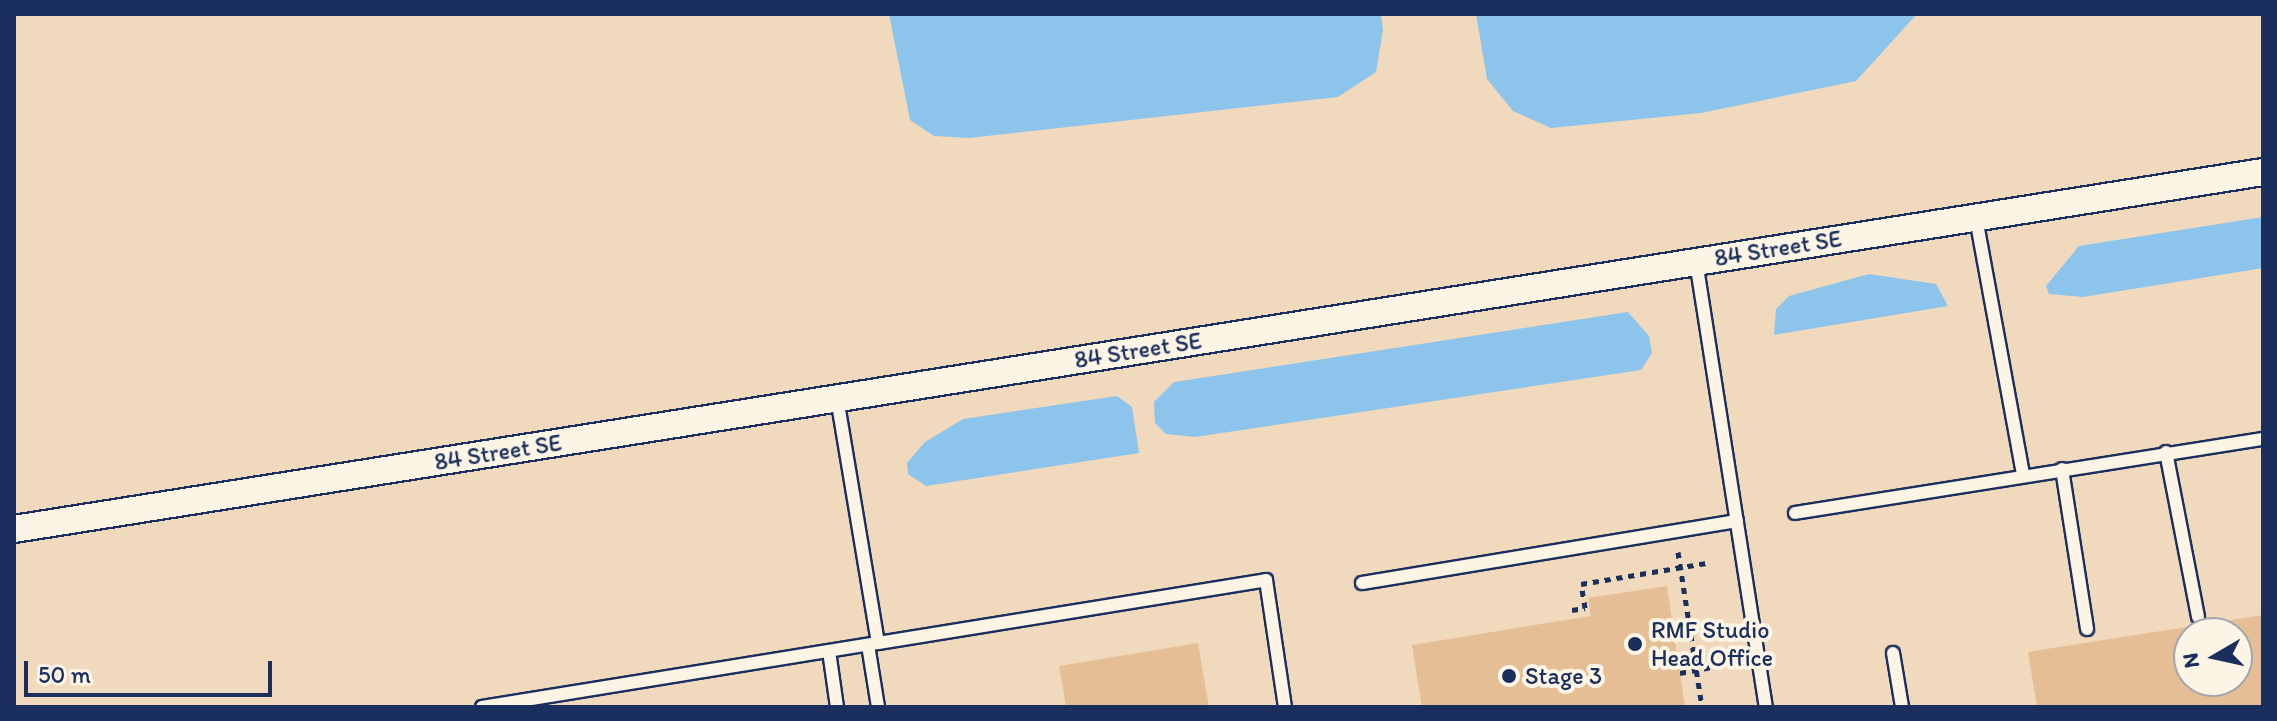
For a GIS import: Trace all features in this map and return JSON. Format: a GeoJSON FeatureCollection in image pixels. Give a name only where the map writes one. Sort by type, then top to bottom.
{"type":"FeatureCollection","features":[{"type":"Feature","properties":{"kind":"street","name":"84 Street SE"},"geometry":{"type":"LineString","coordinates":[[14,529],[2263,172]]}},
{"type":"Feature","properties":{"kind":"lane"},"geometry":{"type":"LineString","coordinates":[[1976,218],[2023,474]]}},
{"type":"Feature","properties":{"kind":"lane"},"geometry":{"type":"LineString","coordinates":[[1696,261],[1766,707]]}},
{"type":"Feature","properties":{"kind":"lane"},"geometry":{"type":"LineString","coordinates":[[837,398],[873,644],[878,707]]}},
{"type":"Feature","properties":{"kind":"lane"},"geometry":{"type":"LineString","coordinates":[[1795,513],[2023,474],[2263,439]]}},
{"type":"Feature","properties":{"kind":"lane"},"geometry":{"type":"LineString","coordinates":[[2166,452],[2198,617]]}},
{"type":"Feature","properties":{"kind":"lane"},"geometry":{"type":"LineString","coordinates":[[2062,469],[2087,629]]}},
{"type":"Feature","properties":{"kind":"lane"},"geometry":{"type":"LineString","coordinates":[[1362,583],[1737,521]]}},
{"type":"Feature","properties":{"kind":"lane"},"geometry":{"type":"LineString","coordinates":[[482,707],[1266,580],[1285,707]]}},
{"type":"Feature","properties":{"kind":"lane"},"geometry":{"type":"LineString","coordinates":[[829,651],[837,707]]}},
{"type":"Feature","properties":{"kind":"lane"},"geometry":{"type":"LineString","coordinates":[[1893,653],[1902,707]]}},
{"type":"Feature","properties":{"kind":"path"},"geometry":{"type":"LineString","coordinates":[[1674,531],[1702,707]]}},
{"type":"Feature","properties":{"kind":"path"},"geometry":{"type":"LineString","coordinates":[[1572,610],[1585,608],[1581,584],[1706,563]]}},
{"type":"Feature","properties":{"kind":"path"},"geometry":{"type":"LineString","coordinates":[[1680,673],[1759,659]]}},
{"type":"Feature","properties":{"kind":"shaded area"},"geometry":{"type":"Polygon","coordinates":[[[14,14],[2263,14],[2263,707],[14,707],[14,14]]]}},
{"type":"Feature","properties":{"kind":"water"},"geometry":{"type":"Polygon","coordinates":[[[889,14],[1381,14],[1383,30],[1376,72],[1338,97],[969,138],[934,136],[910,120],[889,14]]]}},
{"type":"Feature","properties":{"kind":"water"},"geometry":{"type":"Polygon","coordinates":[[[1476,14],[1917,14],[1856,81],[1701,113],[1551,128],[1513,111],[1487,79],[1476,14]]]}},
{"type":"Feature","properties":{"kind":"water"},"geometry":{"type":"Polygon","coordinates":[[[2263,217],[2263,268],[2083,297],[2049,294],[2046,286],[2079,246],[2263,217]]]}},
{"type":"Feature","properties":{"kind":"water"},"geometry":{"type":"Polygon","coordinates":[[[1869,274],[1936,284],[1948,306],[1774,335],[1776,309],[1789,296],[1869,274]]]}},
{"type":"Feature","properties":{"kind":"water"},"geometry":{"type":"Polygon","coordinates":[[[1628,312],[1649,336],[1652,353],[1641,370],[1195,437],[1166,434],[1155,423],[1154,402],[1174,382],[1628,312]]]}},
{"type":"Feature","properties":{"kind":"water"},"geometry":{"type":"Polygon","coordinates":[[[1117,396],[1132,407],[1139,453],[926,486],[908,474],[907,463],[925,442],[963,419],[1117,396]]]}},
{"type":"Feature","properties":{"kind":"building","name":"Stage 3"},"geometry":{"type":"Polygon","coordinates":[[[1667,586],[1685,707],[1422,707],[1412,645],[1591,616],[1588,598],[1667,586]]]}},
{"type":"Feature","properties":{"kind":"building"},"geometry":{"type":"Polygon","coordinates":[[[2263,615],[2263,707],[2037,707],[2028,652],[2173,629],[2173,697],[2253,697],[2253,617],[2250,617],[2263,615]]]}},
{"type":"Feature","properties":{"kind":"building"},"geometry":{"type":"Polygon","coordinates":[[[1198,643],[1209,707],[1066,707],[1059,666],[1198,643]]]}},
{"type":"Feature","properties":{"kind":"place","name":"RMF Studio Head Office"},"geometry":{"type":"Point","coordinates":[1635,644]}},
{"type":"Feature","properties":{"kind":"place","name":"Stage 3"},"geometry":{"type":"Point","coordinates":[1509,676]}}]}
